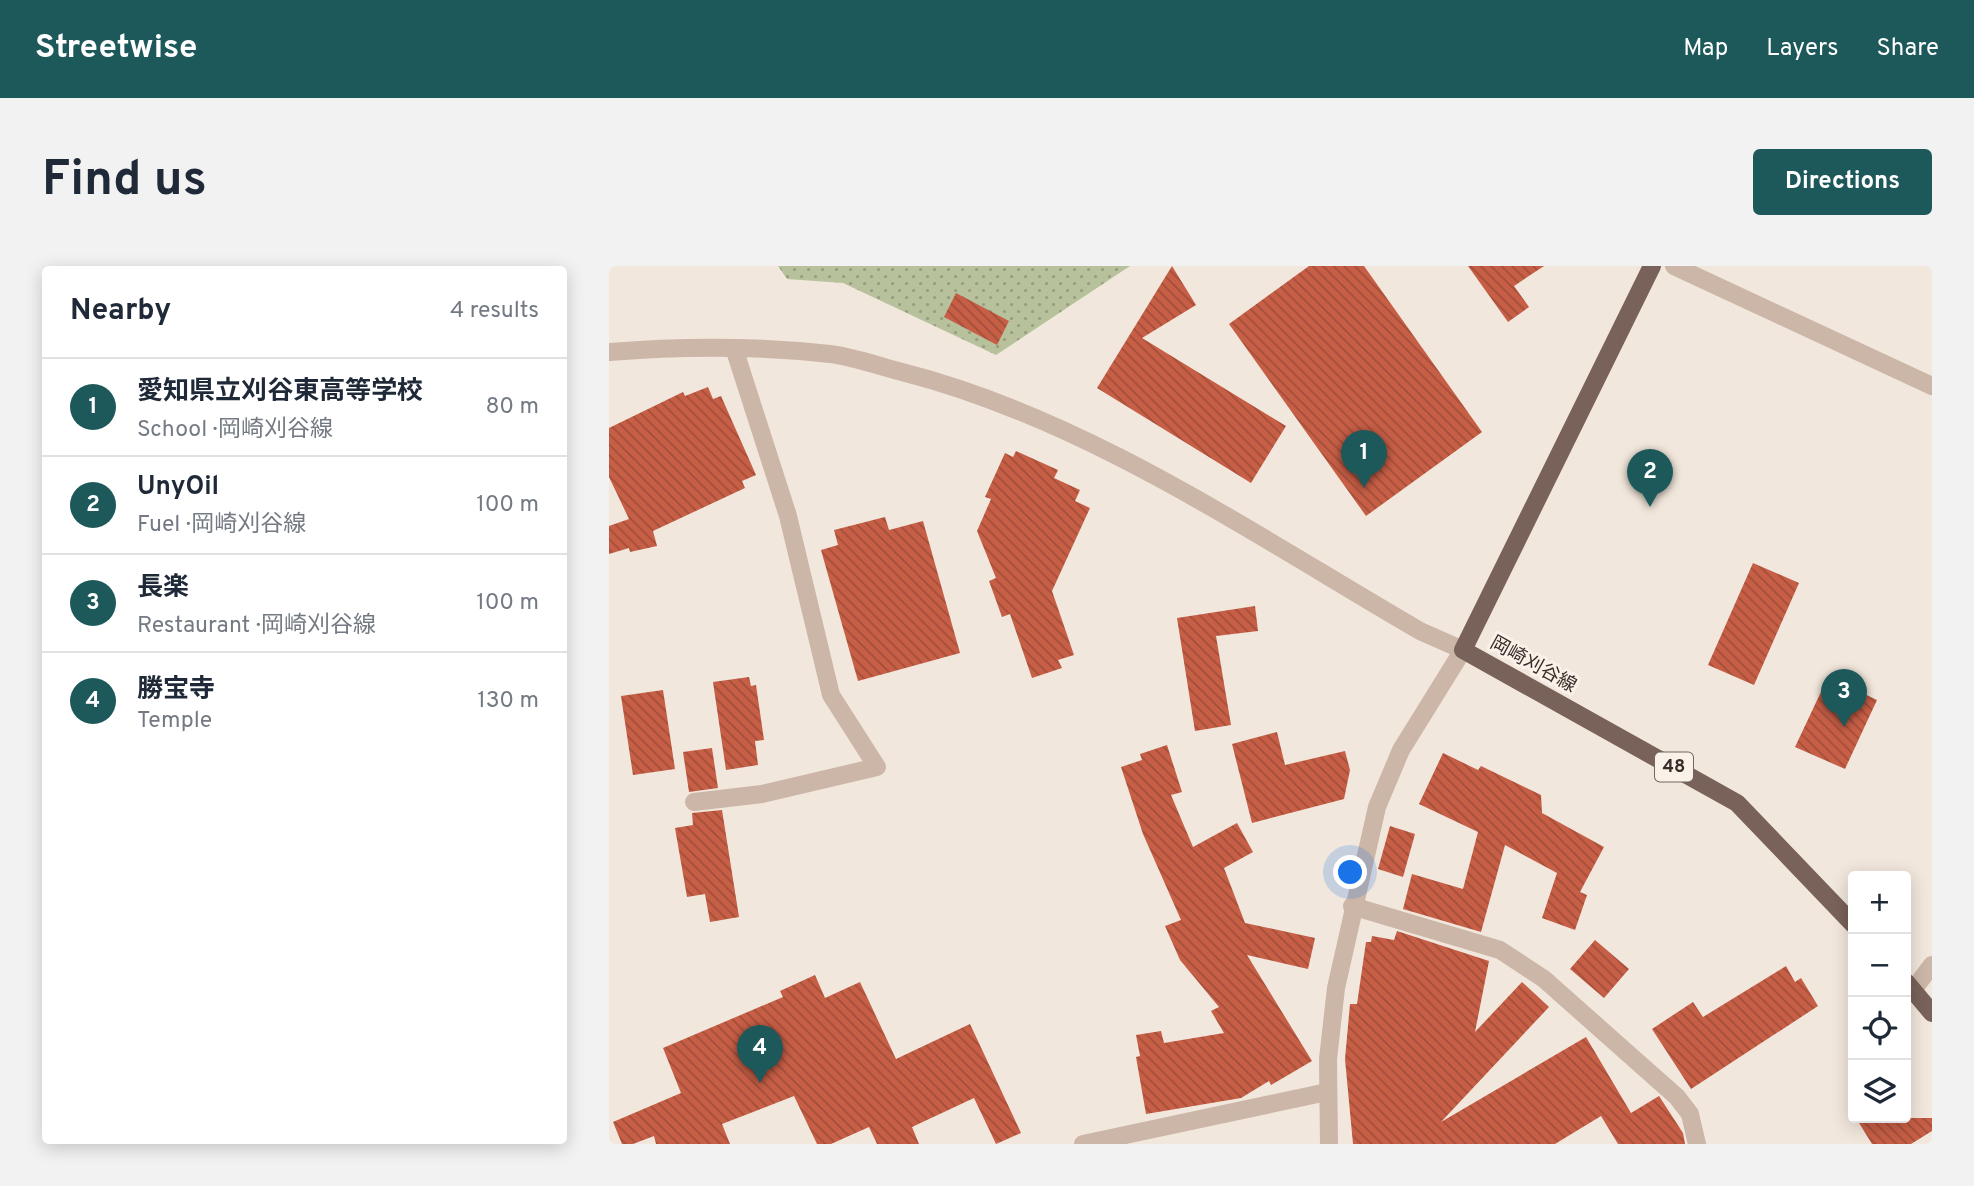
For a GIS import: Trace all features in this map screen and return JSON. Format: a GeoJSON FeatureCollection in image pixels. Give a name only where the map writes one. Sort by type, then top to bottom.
{"type":"FeatureCollection","features":[{"type":"Feature","properties":{"kind":"main road","name":"岡崎刈谷線"},"geometry":{"type":"LineString","coordinates":[[1652,266],[1463,650],[1737,803],[1848,919]]}},
{"type":"Feature","properties":{"kind":"main road"},"geometry":{"type":"LineString","coordinates":[[1911,988],[1932,1013]]}},
{"type":"Feature","properties":{"kind":"street"},"geometry":{"type":"LineString","coordinates":[[1674,266],[1932,386]]}},
{"type":"Feature","properties":{"kind":"street"},"geometry":{"type":"LineString","coordinates":[[694,802],[762,794],[877,767],[831,695],[788,516],[734,348]]}},
{"type":"Feature","properties":{"kind":"street"},"geometry":{"type":"LineString","coordinates":[[609,352],[734,348],[833,355],[932,380],[1013,406],[1110,452],[1420,631],[1463,650],[1401,750],[1377,807],[1352,906],[1336,988],[1327,1092],[1329,1144]]}},
{"type":"Feature","properties":{"kind":"street"},"geometry":{"type":"LineString","coordinates":[[1352,906],[1500,950],[1544,979],[1677,1097],[1691,1114],[1697,1144]]}},
{"type":"Feature","properties":{"kind":"street"},"geometry":{"type":"LineString","coordinates":[[1911,984],[1932,965]]}},
{"type":"Feature","properties":{"kind":"street"},"geometry":{"type":"LineString","coordinates":[[1083,1144],[1327,1092]]}},
{"type":"Feature","properties":{"kind":"green space"},"geometry":{"type":"Polygon","coordinates":[[[778,266],[1130,266],[996,355],[843,283],[787,279],[778,266]]]}},
{"type":"Feature","properties":{"kind":"building"},"geometry":{"type":"Polygon","coordinates":[[[1172,266],[1196,305],[1142,338],[1286,426],[1251,483],[1097,388],[1172,266]]]}},
{"type":"Feature","properties":{"kind":"building"},"geometry":{"type":"Polygon","coordinates":[[[1309,266],[1364,266],[1482,432],[1366,516],[1229,324],[1309,266]]]}},
{"type":"Feature","properties":{"kind":"building"},"geometry":{"type":"Polygon","coordinates":[[[1468,266],[1544,266],[1514,286],[1529,307],[1508,322],[1468,266]]]}},
{"type":"Feature","properties":{"kind":"building"},"geometry":{"type":"Polygon","coordinates":[[[956,293],[1009,321],[997,345],[944,317],[956,293]]]}},
{"type":"Feature","properties":{"kind":"building"},"geometry":{"type":"Polygon","coordinates":[[[708,387],[713,399],[721,396],[756,475],[742,481],[745,488],[653,531],[657,546],[630,552],[629,548],[609,554],[609,526],[629,519],[609,477],[609,428],[683,392],[685,396],[708,387]]]}},
{"type":"Feature","properties":{"kind":"building"},"geometry":{"type":"Polygon","coordinates":[[[1016,451],[1058,470],[1054,478],[1080,490],[1075,501],[1090,508],[1052,591],[1074,655],[1058,660],[1062,668],[1032,678],[1010,614],[1002,617],[989,581],[996,578],[977,531],[991,499],[985,497],[1005,453],[1013,457],[1016,451]]]}},
{"type":"Feature","properties":{"kind":"building"},"geometry":{"type":"Polygon","coordinates":[[[885,517],[889,530],[923,521],[960,653],[858,681],[821,550],[838,545],[834,530],[885,517]]]}},
{"type":"Feature","properties":{"kind":"building"},"geometry":{"type":"Polygon","coordinates":[[[1753,563],[1799,583],[1754,685],[1708,665],[1753,563]]]}},
{"type":"Feature","properties":{"kind":"building"},"geometry":{"type":"Polygon","coordinates":[[[1255,606],[1258,631],[1216,636],[1231,725],[1195,731],[1177,618],[1255,606]]]}},
{"type":"Feature","properties":{"kind":"building"},"geometry":{"type":"Polygon","coordinates":[[[749,677],[751,686],[756,685],[764,740],[755,741],[758,765],[726,770],[713,682],[749,677]]]}},
{"type":"Feature","properties":{"kind":"building"},"geometry":{"type":"Polygon","coordinates":[[[1828,677],[1877,700],[1845,769],[1795,747],[1828,677]]]}},
{"type":"Feature","properties":{"kind":"building"},"geometry":{"type":"Polygon","coordinates":[[[663,690],[675,769],[633,775],[621,696],[663,690]]]}},
{"type":"Feature","properties":{"kind":"building"},"geometry":{"type":"Polygon","coordinates":[[[1277,732],[1285,765],[1345,751],[1350,770],[1344,799],[1252,823],[1232,744],[1277,732]]]}},
{"type":"Feature","properties":{"kind":"building"},"geometry":{"type":"Polygon","coordinates":[[[1167,745],[1182,792],[1171,795],[1193,847],[1237,823],[1253,852],[1224,868],[1245,923],[1315,938],[1308,969],[1247,955],[1312,1061],[1271,1085],[1269,1081],[1241,1098],[1146,1114],[1136,1057],[1140,1056],[1136,1035],[1161,1031],[1164,1043],[1224,1033],[1211,1011],[1219,1007],[1180,960],[1165,926],[1181,920],[1143,834],[1121,767],[1142,760],[1140,754],[1167,745]]]}},
{"type":"Feature","properties":{"kind":"building"},"geometry":{"type":"Polygon","coordinates":[[[712,748],[718,788],[689,792],[683,752],[712,748]]]}},
{"type":"Feature","properties":{"kind":"building"},"geometry":{"type":"Polygon","coordinates":[[[1443,753],[1478,770],[1481,766],[1541,795],[1542,813],[1604,847],[1580,892],[1587,895],[1575,930],[1542,918],[1557,873],[1505,845],[1481,932],[1403,909],[1412,874],[1463,889],[1478,832],[1419,804],[1443,753]]]}},
{"type":"Feature","properties":{"kind":"building"},"geometry":{"type":"Polygon","coordinates":[[[722,810],[739,917],[710,922],[705,894],[687,897],[675,828],[693,825],[692,813],[722,810]]]}},
{"type":"Feature","properties":{"kind":"building"},"geometry":{"type":"Polygon","coordinates":[[[1390,826],[1415,834],[1403,877],[1378,869],[1390,826]]]}},
{"type":"Feature","properties":{"kind":"building"},"geometry":{"type":"Polygon","coordinates":[[[1397,931],[1489,961],[1475,1032],[1522,982],[1549,1007],[1441,1122],[1586,1037],[1631,1113],[1659,1096],[1683,1133],[1685,1144],[1618,1144],[1601,1116],[1555,1144],[1353,1144],[1345,1059],[1350,1004],[1357,1004],[1366,942],[1371,942],[1372,936],[1394,940],[1397,931]]]}},
{"type":"Feature","properties":{"kind":"building"},"geometry":{"type":"Polygon","coordinates":[[[1595,940],[1629,969],[1604,998],[1570,969],[1595,940]]]}},
{"type":"Feature","properties":{"kind":"building"},"geometry":{"type":"Polygon","coordinates":[[[1786,966],[1795,982],[1801,978],[1818,1006],[1691,1089],[1652,1029],[1693,1002],[1703,1017],[1786,966]]]}},
{"type":"Feature","properties":{"kind":"building"},"geometry":{"type":"Polygon","coordinates":[[[815,975],[825,998],[860,982],[896,1059],[970,1024],[1021,1133],[996,1144],[974,1098],[912,1127],[919,1144],[877,1144],[869,1127],[831,1144],[817,1144],[794,1096],[722,1124],[730,1144],[656,1144],[654,1136],[633,1144],[622,1144],[613,1122],[681,1093],[663,1048],[783,997],[780,991],[815,975]]]}},
{"type":"Feature","properties":{"kind":"building"},"geometry":{"type":"Polygon","coordinates":[[[1911,1118],[1932,1118],[1932,1131],[1911,1144],[1872,1144],[1859,1123],[1911,1123],[1911,1118]]]}},
{"type":"Feature","properties":{"kind":"place","name":"愛知県立刈谷東高等学校"},"geometry":{"type":"Point","coordinates":[1364,488]}},
{"type":"Feature","properties":{"kind":"place","name":"UnyOil"},"geometry":{"type":"Point","coordinates":[1650,507]}},
{"type":"Feature","properties":{"kind":"place","name":"長楽"},"geometry":{"type":"Point","coordinates":[1844,727]}},
{"type":"Feature","properties":{"kind":"place","name":"勝宝寺"},"geometry":{"type":"Point","coordinates":[760,1083]}}]}
